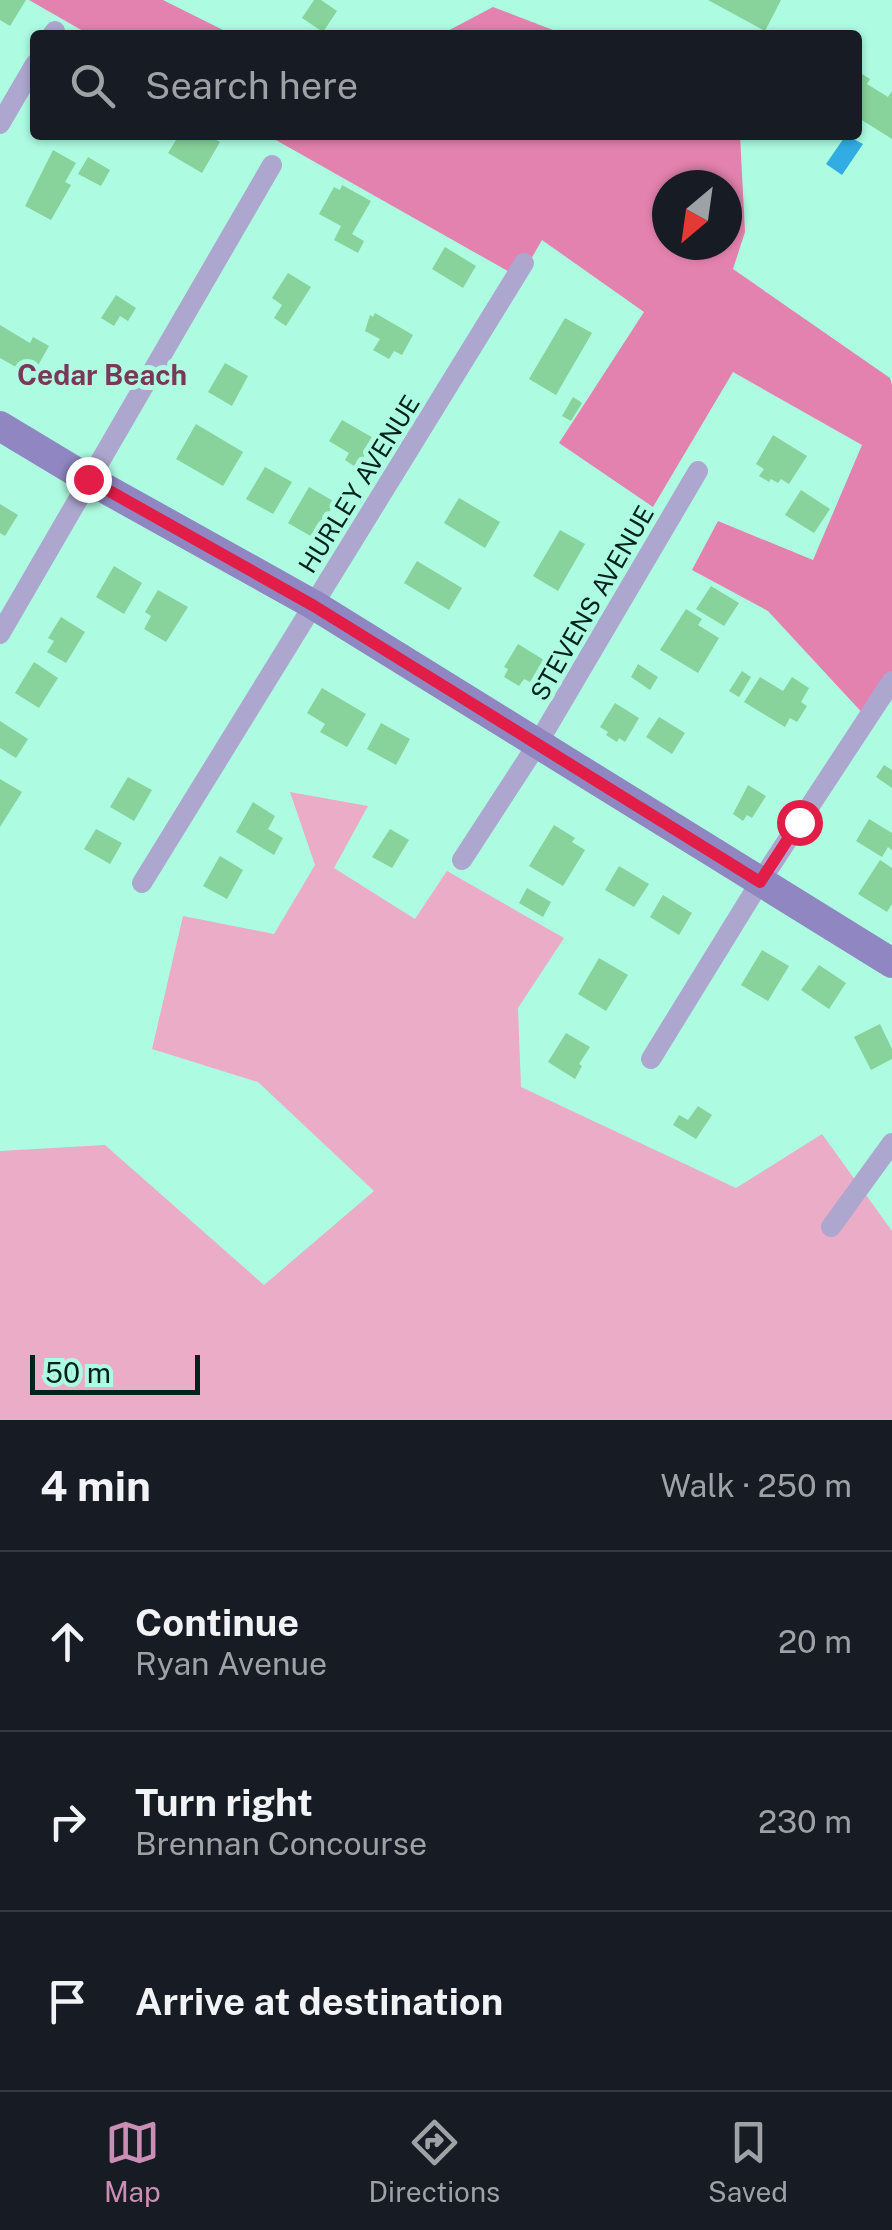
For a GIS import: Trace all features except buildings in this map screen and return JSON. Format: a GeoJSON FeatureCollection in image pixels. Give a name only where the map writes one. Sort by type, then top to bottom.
{"type":"FeatureCollection","features":[{"type":"Feature","properties":{"kind":"main road"},"geometry":{"type":"LineString","coordinates":[[0,426],[314,606],[892,962]]}},
{"type":"Feature","properties":{"kind":"street"},"geometry":{"type":"LineString","coordinates":[[0,124],[30,73]]}},
{"type":"Feature","properties":{"kind":"street"},"geometry":{"type":"LineString","coordinates":[[0,634],[272,165]]}},
{"type":"Feature","properties":{"kind":"street","name":"HURLEY AVENUE"},"geometry":{"type":"LineString","coordinates":[[142,883],[524,264]]}},
{"type":"Feature","properties":{"kind":"street","name":"STEVENS AVENUE"},"geometry":{"type":"LineString","coordinates":[[462,860],[538,743],[698,471]]}},
{"type":"Feature","properties":{"kind":"street"},"geometry":{"type":"LineString","coordinates":[[651,1058],[760,882],[892,682]]}},
{"type":"Feature","properties":{"kind":"street"},"geometry":{"type":"LineString","coordinates":[[832,1227],[892,1143]]}},
{"type":"Feature","properties":{"kind":"shaded area"},"geometry":{"type":"Polygon","coordinates":[[[29,0],[163,0],[223,30],[81,30],[29,0]]]}},
{"type":"Feature","properties":{"kind":"shaded area"},"geometry":{"type":"Polygon","coordinates":[[[493,7],[553,30],[449,30],[493,7]]]}},
{"type":"Feature","properties":{"kind":"shaded area"},"geometry":{"type":"Polygon","coordinates":[[[276,140],[740,140],[742,170],[652,170],[652,260],[736,260],[733,269],[890,378],[892,683],[867,718],[768,611],[692,570],[718,521],[813,560],[862,445],[733,372],[653,507],[559,443],[644,312],[542,240],[520,278],[276,140]]]}},
{"type":"Feature","properties":{"kind":"shaded area"},"geometry":{"type":"Polygon","coordinates":[[[742,174],[745,232],[742,241],[742,174]]]}},
{"type":"Feature","properties":{"kind":"shaded area"},"geometry":{"type":"Polygon","coordinates":[[[290,792],[368,806],[334,868],[415,919],[447,871],[564,938],[518,1008],[521,1087],[736,1188],[822,1134],[892,1231],[892,1420],[0,1420],[0,1151],[105,1145],[264,1285],[374,1191],[258,1082],[152,1049],[183,916],[274,934],[315,865],[290,792]]]}},
{"type":"Feature","properties":{"kind":"water"},"geometry":{"type":"Polygon","coordinates":[[[843,140],[863,144],[842,175],[826,164],[843,140]]]}},
{"type":"Feature","properties":{"kind":"district","name":"Cedar Beach"},"geometry":{"type":"Point","coordinates":[102,374]}},
{"type":"Feature","properties":{"kind":"route"},"geometry":{"type":"LineString","coordinates":[[88,479],[314,606],[760,882],[799,822]]}}]}
